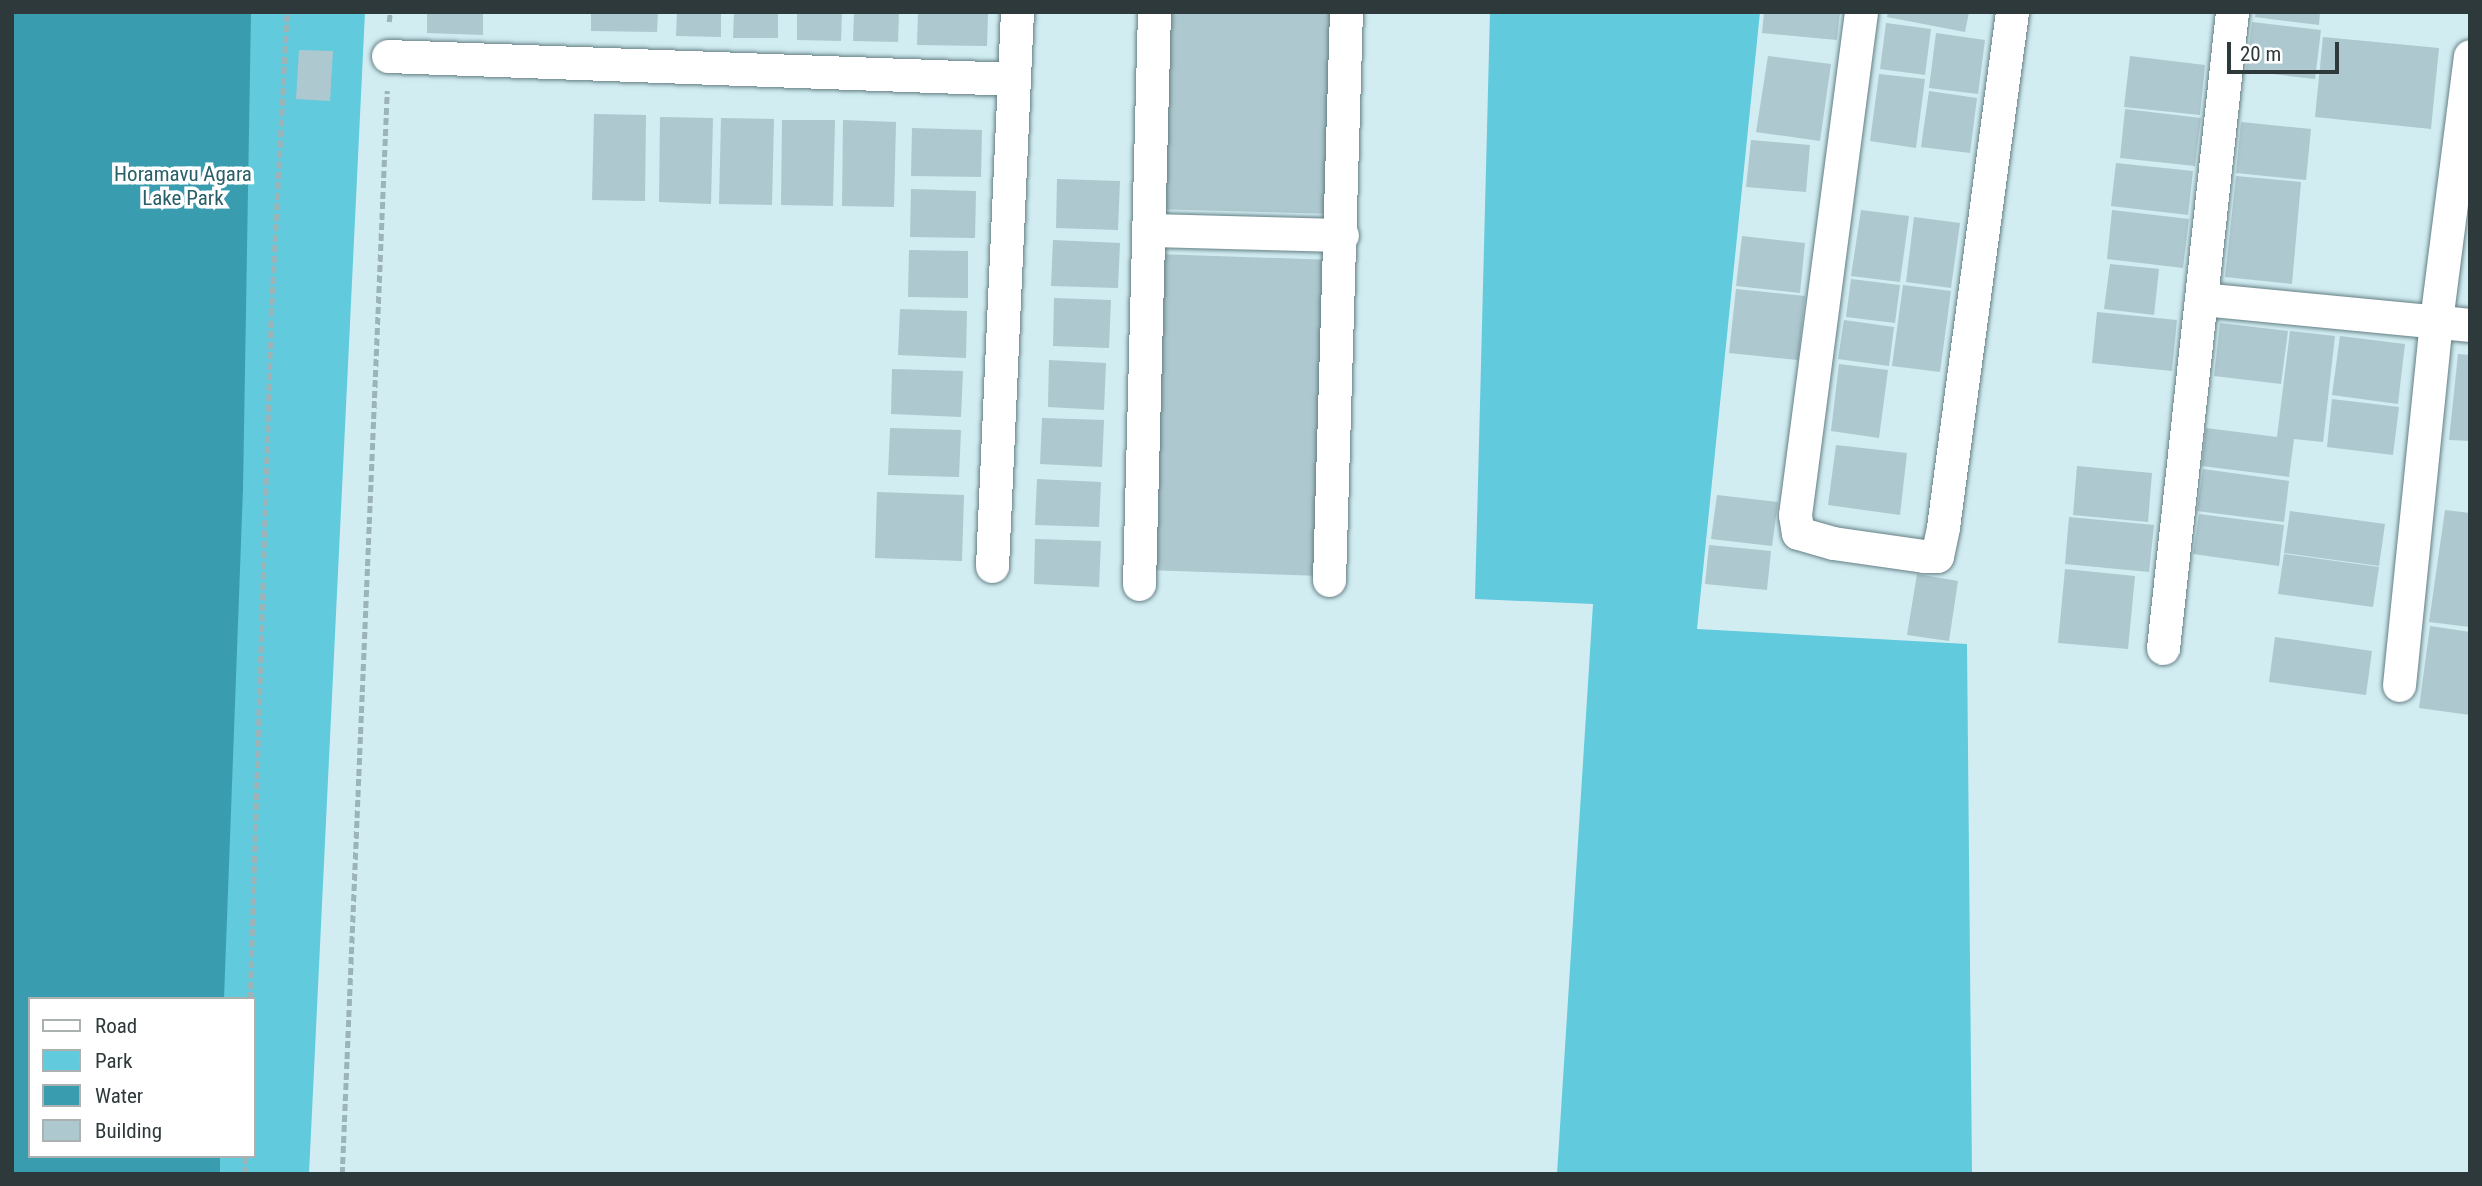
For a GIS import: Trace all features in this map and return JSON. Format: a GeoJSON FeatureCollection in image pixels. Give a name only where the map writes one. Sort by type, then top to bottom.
{"type":"FeatureCollection","features":[{"type":"Feature","properties":{"kind":"street"},"geometry":{"type":"LineString","coordinates":[[992,566],[1017,12]]}},
{"type":"Feature","properties":{"kind":"street"},"geometry":{"type":"LineString","coordinates":[[1139,584],[1154,12]]}},
{"type":"Feature","properties":{"kind":"street"},"geometry":{"type":"LineString","coordinates":[[1329,580],[1342,235],[1346,12]]}},
{"type":"Feature","properties":{"kind":"street"},"geometry":{"type":"LineString","coordinates":[[1861,12],[1796,515],[1798,533],[1924,556],[1937,556],[1943,527],[2012,12]]}},
{"type":"Feature","properties":{"kind":"street"},"geometry":{"type":"LineString","coordinates":[[2163,648],[2231,12]]}},
{"type":"Feature","properties":{"kind":"street"},"geometry":{"type":"LineString","coordinates":[[388,56],[1014,79]]}},
{"type":"Feature","properties":{"kind":"street"},"geometry":{"type":"LineString","coordinates":[[2399,685],[2436,321],[2470,56]]}},
{"type":"Feature","properties":{"kind":"street"},"geometry":{"type":"LineString","coordinates":[[1149,230],[1342,235]]}},
{"type":"Feature","properties":{"kind":"street"},"geometry":{"type":"LineString","coordinates":[[2201,299],[2470,325]]}},
{"type":"Feature","properties":{"kind":"path"},"geometry":{"type":"LineString","coordinates":[[250,997],[271,315],[287,12]]}},
{"type":"Feature","properties":{"kind":"path"},"geometry":{"type":"LineString","coordinates":[[342,1174],[390,12]]}},
{"type":"Feature","properties":{"kind":"green space","name":"Horamavu Agara Lake Park"},"geometry":{"type":"Polygon","coordinates":[[[12,12],[365,12],[309,1174],[12,1174],[12,12]]]}},
{"type":"Feature","properties":{"kind":"green space"},"geometry":{"type":"Polygon","coordinates":[[[1490,12],[1760,12],[1697,629],[1967,644],[1972,1174],[1557,1174],[1593,604],[1475,599],[1490,12]]]}},
{"type":"Feature","properties":{"kind":"water","name":"Horamavu Agara Lake Park"},"geometry":{"type":"Polygon","coordinates":[[[12,12],[251,12],[243,489],[224,997],[28,997],[28,1158],[220,1158],[220,1174],[12,1174],[12,12]]]}},
{"type":"Feature","properties":{"kind":"building"},"geometry":{"type":"Polygon","coordinates":[[[427,12],[483,12],[483,35],[427,33],[427,12]]]}},
{"type":"Feature","properties":{"kind":"building"},"geometry":{"type":"Polygon","coordinates":[[[591,12],[658,12],[657,32],[591,31],[591,12]]]}},
{"type":"Feature","properties":{"kind":"building"},"geometry":{"type":"Polygon","coordinates":[[[677,12],[721,12],[721,37],[676,36],[677,12]]]}},
{"type":"Feature","properties":{"kind":"building"},"geometry":{"type":"Polygon","coordinates":[[[734,12],[778,12],[778,38],[733,38],[734,12]]]}},
{"type":"Feature","properties":{"kind":"building"},"geometry":{"type":"Polygon","coordinates":[[[797,12],[842,12],[841,41],[797,40],[797,12]]]}},
{"type":"Feature","properties":{"kind":"building"},"geometry":{"type":"Polygon","coordinates":[[[854,12],[899,12],[898,42],[853,41],[854,12]]]}},
{"type":"Feature","properties":{"kind":"building"},"geometry":{"type":"Polygon","coordinates":[[[918,12],[988,12],[987,46],[917,45],[918,12]]]}},
{"type":"Feature","properties":{"kind":"building"},"geometry":{"type":"Polygon","coordinates":[[[1159,12],[1342,12],[1337,214],[1154,209],[1159,12]]]}},
{"type":"Feature","properties":{"kind":"building"},"geometry":{"type":"Polygon","coordinates":[[[1764,12],[1840,12],[1837,40],[1762,33],[1764,12]]]}},
{"type":"Feature","properties":{"kind":"building"},"geometry":{"type":"Polygon","coordinates":[[[1888,12],[1969,12],[1965,32],[1887,17],[1888,12]]]}},
{"type":"Feature","properties":{"kind":"building"},"geometry":{"type":"Polygon","coordinates":[[[2256,12],[2320,12],[2319,25],[2255,17],[2256,12]]]}},
{"type":"Feature","properties":{"kind":"building"},"geometry":{"type":"Polygon","coordinates":[[[2252,22],[2321,30],[2315,79],[2246,71],[2252,22]]]}},
{"type":"Feature","properties":{"kind":"building"},"geometry":{"type":"Polygon","coordinates":[[[1886,23],[1931,29],[1925,75],[1880,69],[1886,23]]]}},
{"type":"Feature","properties":{"kind":"building"},"geometry":{"type":"Polygon","coordinates":[[[1936,33],[1985,40],[1978,94],[1929,88],[1936,33]]]}},
{"type":"Feature","properties":{"kind":"building"},"geometry":{"type":"Polygon","coordinates":[[[2323,37],[2439,48],[2431,129],[2315,117],[2323,37]]]}},
{"type":"Feature","properties":{"kind":"building"},"geometry":{"type":"Polygon","coordinates":[[[299,50],[333,51],[330,101],[296,99],[299,50]]]}},
{"type":"Feature","properties":{"kind":"building"},"geometry":{"type":"Polygon","coordinates":[[[1768,56],[1831,64],[1820,141],[1756,132],[1768,56]]]}},
{"type":"Feature","properties":{"kind":"building"},"geometry":{"type":"Polygon","coordinates":[[[2130,56],[2205,65],[2200,115],[2124,107],[2130,56]]]}},
{"type":"Feature","properties":{"kind":"building"},"geometry":{"type":"Polygon","coordinates":[[[1879,74],[1925,79],[1916,148],[1870,141],[1879,74]]]}},
{"type":"Feature","properties":{"kind":"building"},"geometry":{"type":"Polygon","coordinates":[[[1929,91],[1977,98],[1970,153],[1921,147],[1929,91]]]}},
{"type":"Feature","properties":{"kind":"building"},"geometry":{"type":"Polygon","coordinates":[[[2125,109],[2201,118],[2195,166],[2120,158],[2125,109]]]}},
{"type":"Feature","properties":{"kind":"building"},"geometry":{"type":"Polygon","coordinates":[[[594,114],[646,115],[645,201],[592,200],[594,114]]]}},
{"type":"Feature","properties":{"kind":"building"},"geometry":{"type":"Polygon","coordinates":[[[660,117],[713,118],[711,204],[659,202],[660,117]]]}},
{"type":"Feature","properties":{"kind":"building"},"geometry":{"type":"Polygon","coordinates":[[[721,118],[774,119],[772,205],[719,204],[721,118]]]}},
{"type":"Feature","properties":{"kind":"building"},"geometry":{"type":"Polygon","coordinates":[[[782,120],[835,120],[833,206],[781,205],[782,120]]]}},
{"type":"Feature","properties":{"kind":"building"},"geometry":{"type":"Polygon","coordinates":[[[843,120],[896,122],[894,207],[842,206],[843,120]]]}},
{"type":"Feature","properties":{"kind":"building"},"geometry":{"type":"Polygon","coordinates":[[[2241,122],[2311,129],[2306,180],[2236,173],[2241,122]]]}},
{"type":"Feature","properties":{"kind":"building"},"geometry":{"type":"Polygon","coordinates":[[[912,128],[982,130],[981,177],[911,176],[912,128]]]}},
{"type":"Feature","properties":{"kind":"building"},"geometry":{"type":"Polygon","coordinates":[[[1751,140],[1810,145],[1806,192],[1746,187],[1751,140]]]}},
{"type":"Feature","properties":{"kind":"building"},"geometry":{"type":"Polygon","coordinates":[[[2116,163],[2193,171],[2188,215],[2111,206],[2116,163]]]}},
{"type":"Feature","properties":{"kind":"building"},"geometry":{"type":"Polygon","coordinates":[[[2236,176],[2301,182],[2292,284],[2225,277],[2236,176]]]}},
{"type":"Feature","properties":{"kind":"building"},"geometry":{"type":"Polygon","coordinates":[[[1057,179],[1120,181],[1118,230],[1056,228],[1057,179]]]}},
{"type":"Feature","properties":{"kind":"building"},"geometry":{"type":"Polygon","coordinates":[[[911,189],[976,191],[975,238],[910,237],[911,189]]]}},
{"type":"Feature","properties":{"kind":"building"},"geometry":{"type":"Polygon","coordinates":[[[1861,210],[1909,216],[1900,282],[1851,276],[1861,210]]]}},
{"type":"Feature","properties":{"kind":"building"},"geometry":{"type":"Polygon","coordinates":[[[2112,210],[2189,219],[2183,268],[2107,259],[2112,210]]]}},
{"type":"Feature","properties":{"kind":"building"},"geometry":{"type":"Polygon","coordinates":[[[1914,217],[1960,223],[1951,288],[1906,282],[1914,217]]]}},
{"type":"Feature","properties":{"kind":"building"},"geometry":{"type":"Polygon","coordinates":[[[1742,236],[1805,243],[1800,293],[1736,286],[1742,236]]]}},
{"type":"Feature","properties":{"kind":"building"},"geometry":{"type":"Polygon","coordinates":[[[1053,240],[1120,243],[1118,288],[1051,286],[1053,240]]]}},
{"type":"Feature","properties":{"kind":"building"},"geometry":{"type":"Polygon","coordinates":[[[909,250],[968,251],[968,298],[908,297],[909,250]]]}},
{"type":"Feature","properties":{"kind":"building"},"geometry":{"type":"Polygon","coordinates":[[[1158,254],[1334,260],[1322,576],[1146,570],[1158,254]]]}},
{"type":"Feature","properties":{"kind":"building"},"geometry":{"type":"Polygon","coordinates":[[[2110,264],[2159,269],[2154,315],[2104,309],[2110,264]]]}},
{"type":"Feature","properties":{"kind":"building"},"geometry":{"type":"Polygon","coordinates":[[[1851,279],[1900,285],[1895,323],[1846,317],[1851,279]]]}},
{"type":"Feature","properties":{"kind":"building"},"geometry":{"type":"Polygon","coordinates":[[[1903,285],[1951,291],[1940,372],[1892,366],[1903,285]]]}},
{"type":"Feature","properties":{"kind":"building"},"geometry":{"type":"Polygon","coordinates":[[[1736,289],[1805,296],[1798,360],[1729,353],[1736,289]]]}},
{"type":"Feature","properties":{"kind":"building"},"geometry":{"type":"Polygon","coordinates":[[[1054,298],[1111,300],[1109,348],[1053,346],[1054,298]]]}},
{"type":"Feature","properties":{"kind":"building"},"geometry":{"type":"Polygon","coordinates":[[[900,309],[967,311],[966,358],[898,355],[900,309]]]}},
{"type":"Feature","properties":{"kind":"building"},"geometry":{"type":"Polygon","coordinates":[[[2097,312],[2177,320],[2172,371],[2092,363],[2097,312]]]}},
{"type":"Feature","properties":{"kind":"building"},"geometry":{"type":"Polygon","coordinates":[[[1844,320],[1894,327],[1889,366],[1838,359],[1844,320]]]}},
{"type":"Feature","properties":{"kind":"building"},"geometry":{"type":"Polygon","coordinates":[[[2220,323],[2288,331],[2281,384],[2214,376],[2220,323]]]}},
{"type":"Feature","properties":{"kind":"building"},"geometry":{"type":"Polygon","coordinates":[[[2290,331],[2335,336],[2323,442],[2294,439],[2289,477],[2202,466],[2206,428],[2277,437],[2290,331]]]}},
{"type":"Feature","properties":{"kind":"building"},"geometry":{"type":"Polygon","coordinates":[[[2340,336],[2405,344],[2398,404],[2332,395],[2340,336]]]}},
{"type":"Feature","properties":{"kind":"building"},"geometry":{"type":"Polygon","coordinates":[[[2458,354],[2470,355],[2470,441],[2449,440],[2458,354]]]}},
{"type":"Feature","properties":{"kind":"building"},"geometry":{"type":"Polygon","coordinates":[[[1049,360],[1106,363],[1104,410],[1048,407],[1049,360]]]}},
{"type":"Feature","properties":{"kind":"building"},"geometry":{"type":"Polygon","coordinates":[[[1839,364],[1888,370],[1879,438],[1831,431],[1839,364]]]}},
{"type":"Feature","properties":{"kind":"building"},"geometry":{"type":"Polygon","coordinates":[[[892,369],[963,371],[961,417],[891,414],[892,369]]]}},
{"type":"Feature","properties":{"kind":"building"},"geometry":{"type":"Polygon","coordinates":[[[2332,399],[2399,407],[2393,455],[2327,447],[2332,399]]]}},
{"type":"Feature","properties":{"kind":"building"},"geometry":{"type":"Polygon","coordinates":[[[1042,418],[1104,420],[1102,467],[1040,464],[1042,418]]]}},
{"type":"Feature","properties":{"kind":"building"},"geometry":{"type":"Polygon","coordinates":[[[890,428],[961,430],[959,477],[888,475],[890,428]]]}},
{"type":"Feature","properties":{"kind":"building"},"geometry":{"type":"Polygon","coordinates":[[[1836,445],[1907,453],[1900,515],[1828,505],[1836,445]]]}},
{"type":"Feature","properties":{"kind":"building"},"geometry":{"type":"Polygon","coordinates":[[[2077,466],[2152,473],[2148,522],[2073,515],[2077,466]]]}},
{"type":"Feature","properties":{"kind":"building"},"geometry":{"type":"Polygon","coordinates":[[[2203,469],[2289,481],[2284,522],[2197,511],[2203,469]]]}},
{"type":"Feature","properties":{"kind":"building"},"geometry":{"type":"Polygon","coordinates":[[[1037,479],[1101,482],[1099,527],[1035,525],[1037,479]]]}},
{"type":"Feature","properties":{"kind":"building"},"geometry":{"type":"Polygon","coordinates":[[[877,492],[964,495],[962,561],[875,558],[877,492]]]}},
{"type":"Feature","properties":{"kind":"building"},"geometry":{"type":"Polygon","coordinates":[[[1717,495],[1778,502],[1772,546],[1711,539],[1717,495]]]}},
{"type":"Feature","properties":{"kind":"building"},"geometry":{"type":"Polygon","coordinates":[[[2445,510],[2470,513],[2470,627],[2429,622],[2445,510]]]}},
{"type":"Feature","properties":{"kind":"building"},"geometry":{"type":"Polygon","coordinates":[[[2290,511],[2385,524],[2379,566],[2284,553],[2290,511]]]}},
{"type":"Feature","properties":{"kind":"building"},"geometry":{"type":"Polygon","coordinates":[[[2199,514],[2284,525],[2279,566],[2193,554],[2199,514]]]}},
{"type":"Feature","properties":{"kind":"building"},"geometry":{"type":"Polygon","coordinates":[[[2069,517],[2154,525],[2149,572],[2065,564],[2069,517]]]}},
{"type":"Feature","properties":{"kind":"building"},"geometry":{"type":"Polygon","coordinates":[[[1035,539],[1101,541],[1099,587],[1034,584],[1035,539]]]}},
{"type":"Feature","properties":{"kind":"building"},"geometry":{"type":"Polygon","coordinates":[[[1709,545],[1771,551],[1767,590],[1705,584],[1709,545]]]}},
{"type":"Feature","properties":{"kind":"building"},"geometry":{"type":"Polygon","coordinates":[[[2284,554],[2379,567],[2373,607],[2278,594],[2284,554]]]}},
{"type":"Feature","properties":{"kind":"building"},"geometry":{"type":"Polygon","coordinates":[[[2065,569],[2135,576],[2128,649],[2058,643],[2065,569]]]}},
{"type":"Feature","properties":{"kind":"building"},"geometry":{"type":"Polygon","coordinates":[[[1917,574],[1958,581],[1949,641],[1907,635],[1917,574]]]}},
{"type":"Feature","properties":{"kind":"building"},"geometry":{"type":"Polygon","coordinates":[[[2430,626],[2470,632],[2470,715],[2419,708],[2430,626]]]}},
{"type":"Feature","properties":{"kind":"building"},"geometry":{"type":"Polygon","coordinates":[[[2275,637],[2372,651],[2366,695],[2269,682],[2275,637]]]}}]}
